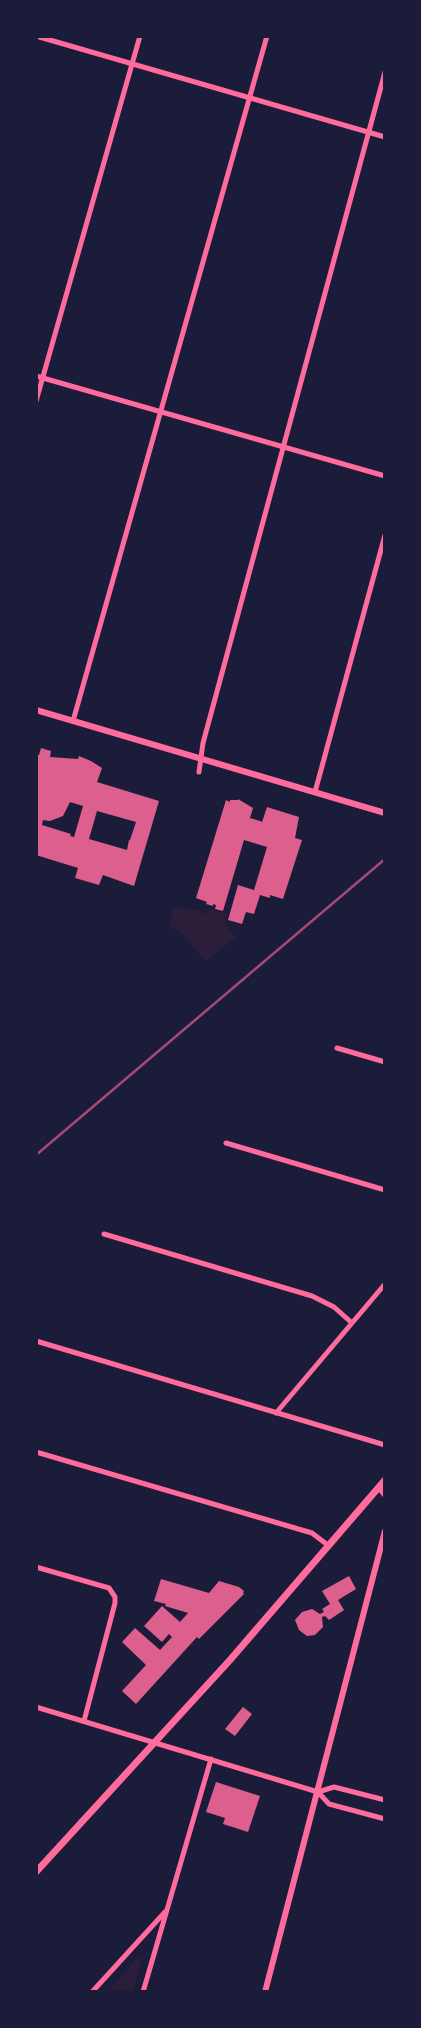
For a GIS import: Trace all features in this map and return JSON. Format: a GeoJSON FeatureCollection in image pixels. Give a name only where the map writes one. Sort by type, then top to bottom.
{"type":"FeatureCollection","features":[{"type":"Feature","properties":{"kind":"main road"},"geometry":{"type":"LineString","coordinates":[[36,1872],[230,1660],[385,1480]]}},
{"type":"Feature","properties":{"kind":"street"},"geometry":{"type":"LineString","coordinates":[[36,36],[385,137]]}},
{"type":"Feature","properties":{"kind":"street"},"geometry":{"type":"LineString","coordinates":[[36,401],[140,36]]}},
{"type":"Feature","properties":{"kind":"street"},"geometry":{"type":"LineString","coordinates":[[73,721],[268,36]]}},
{"type":"Feature","properties":{"kind":"street"},"geometry":{"type":"LineString","coordinates":[[199,772],[203,743],[385,72]]}},
{"type":"Feature","properties":{"kind":"street"},"geometry":{"type":"LineString","coordinates":[[36,376],[385,476]]}},
{"type":"Feature","properties":{"kind":"street"},"geometry":{"type":"LineString","coordinates":[[315,792],[385,535]]}},
{"type":"Feature","properties":{"kind":"street"},"geometry":{"type":"LineString","coordinates":[[36,710],[385,813]]}},
{"type":"Feature","properties":{"kind":"street"},"geometry":{"type":"LineString","coordinates":[[336,1048],[385,1062]]}},
{"type":"Feature","properties":{"kind":"street"},"geometry":{"type":"LineString","coordinates":[[226,1143],[385,1190]]}},
{"type":"Feature","properties":{"kind":"street"},"geometry":{"type":"LineString","coordinates":[[104,1234],[312,1296],[334,1307],[352,1323]]}},
{"type":"Feature","properties":{"kind":"street"},"geometry":{"type":"LineString","coordinates":[[276,1413],[385,1284]]}},
{"type":"Feature","properties":{"kind":"street"},"geometry":{"type":"LineString","coordinates":[[36,1341],[385,1445]]}},
{"type":"Feature","properties":{"kind":"street"},"geometry":{"type":"LineString","coordinates":[[36,1452],[312,1533],[329,1546]]}},
{"type":"Feature","properties":{"kind":"street"},"geometry":{"type":"LineString","coordinates":[[379,1487],[385,1495]]}},
{"type":"Feature","properties":{"kind":"street"},"geometry":{"type":"LineString","coordinates":[[265,1992],[385,1531]]}},
{"type":"Feature","properties":{"kind":"street"},"geometry":{"type":"LineString","coordinates":[[36,1567],[109,1588],[115,1596],[115,1603],[84,1721]]}},
{"type":"Feature","properties":{"kind":"street"},"geometry":{"type":"LineString","coordinates":[[36,1707],[318,1792],[329,1804],[385,1819]]}},
{"type":"Feature","properties":{"kind":"street"},"geometry":{"type":"LineString","coordinates":[[144,1992],[211,1759]]}},
{"type":"Feature","properties":{"kind":"street"},"geometry":{"type":"LineString","coordinates":[[318,1792],[334,1787],[385,1800]]}},
{"type":"Feature","properties":{"kind":"street"},"geometry":{"type":"LineString","coordinates":[[92,1992],[167,1910]]}},
{"type":"Feature","properties":{"kind":"shaded area"},"geometry":{"type":"Polygon","coordinates":[[[174,908],[195,909],[207,914],[209,909],[226,914],[224,922],[236,937],[205,962],[178,929],[175,931],[169,924],[174,908]]]}},
{"type":"Feature","properties":{"kind":"shaded area"},"geometry":{"type":"Polygon","coordinates":[[[138,1957],[142,1959],[133,1992],[107,1992],[138,1957]]]}},
{"type":"Feature","properties":{"kind":"building"},"geometry":{"type":"Polygon","coordinates":[[[41,748],[51,751],[50,757],[78,759],[79,756],[102,768],[97,782],[159,801],[134,886],[103,875],[99,885],[75,878],[78,868],[36,855],[36,755],[39,755],[41,748]],[[70,802],[63,816],[50,821],[43,820],[42,825],[71,834],[70,836],[74,837],[83,806],[70,802]],[[97,811],[89,839],[127,850],[136,822],[97,811]]]}},
{"type":"Feature","properties":{"kind":"building"},"geometry":{"type":"Polygon","coordinates":[[[238,799],[253,808],[250,818],[262,822],[267,807],[299,817],[295,838],[302,840],[283,899],[270,895],[270,898],[260,895],[254,914],[246,912],[242,924],[228,920],[238,885],[254,890],[267,847],[244,840],[223,911],[215,909],[216,905],[206,904],[207,902],[196,898],[226,800],[230,802],[230,800],[238,799]]]}},
{"type":"Feature","properties":{"kind":"building"},"geometry":{"type":"Polygon","coordinates":[[[349,1576],[356,1589],[338,1600],[344,1610],[329,1620],[325,1616],[322,1617],[323,1627],[315,1635],[307,1636],[299,1630],[295,1620],[302,1612],[312,1609],[320,1614],[324,1612],[322,1609],[330,1604],[322,1591],[349,1576]]]}},
{"type":"Feature","properties":{"kind":"building"},"geometry":{"type":"Polygon","coordinates":[[[161,1579],[209,1593],[219,1581],[239,1587],[244,1591],[244,1594],[199,1639],[197,1637],[136,1704],[122,1691],[146,1665],[122,1642],[135,1628],[160,1650],[172,1637],[169,1634],[162,1642],[144,1626],[162,1606],[180,1622],[188,1613],[154,1601],[161,1579]]]}},
{"type":"Feature","properties":{"kind":"building"},"geometry":{"type":"Polygon","coordinates":[[[243,1707],[252,1714],[235,1736],[225,1729],[243,1707]]]}},
{"type":"Feature","properties":{"kind":"building"},"geometry":{"type":"Polygon","coordinates":[[[216,1782],[260,1796],[248,1832],[223,1824],[225,1818],[206,1812],[216,1782]]]}},
{"type":"Feature","properties":{"kind":"railway"},"geometry":{"type":"LineString","coordinates":[[36,1155],[385,859]]}}]}
